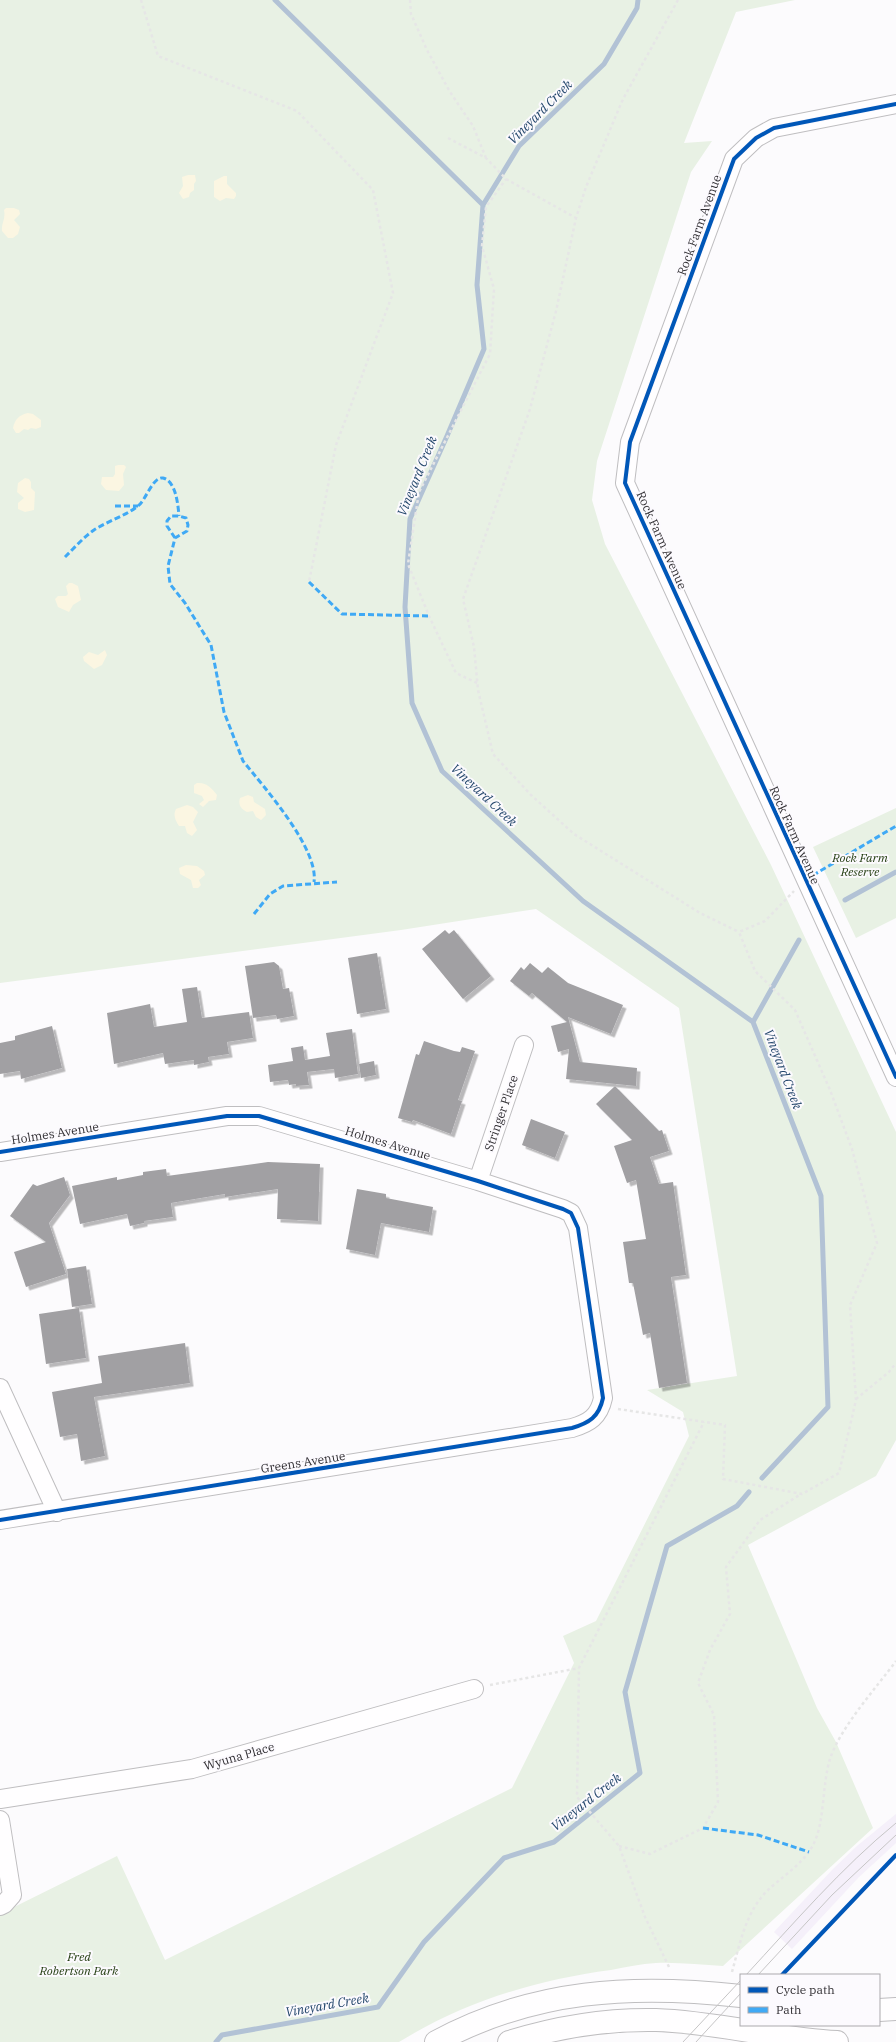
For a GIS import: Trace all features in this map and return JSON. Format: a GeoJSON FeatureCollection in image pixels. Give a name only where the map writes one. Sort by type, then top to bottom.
{"type":"FeatureCollection","features":[{"type":"Feature","properties":{"kind":"main road"},"geometry":{"type":"LineString","coordinates":[[436,2042],[495,2016],[550,2000],[579,1995],[640,1989],[702,1992],[740,1996]]}},
{"type":"Feature","properties":{"kind":"main road"},"geometry":{"type":"LineString","coordinates":[[880,2010],[896,2009]]}},
{"type":"Feature","properties":{"kind":"main road"},"geometry":{"type":"LineString","coordinates":[[509,2042],[537,2033],[596,2022],[657,2020],[837,2042]]}},
{"type":"Feature","properties":{"kind":"street","name":"Rock Farm Avenue"},"geometry":{"type":"LineString","coordinates":[[896,104],[774,128],[756,138],[734,159],[632,435],[625,483],[804,880],[896,1077]]}},
{"type":"Feature","properties":{"kind":"street","name":"Stringer Place"},"geometry":{"type":"LineString","coordinates":[[478,1181],[524,1045]]}},
{"type":"Feature","properties":{"kind":"street","name":"Holmes Avenue"},"geometry":{"type":"LineString","coordinates":[[0,1152],[227,1116],[259,1116],[478,1181],[564,1209],[571,1213],[575,1220],[580,1240],[602,1387],[609,1408]]}},
{"type":"Feature","properties":{"kind":"street"},"geometry":{"type":"LineString","coordinates":[[0,1388],[57,1512]]}},
{"type":"Feature","properties":{"kind":"street","name":"Greens Avenue"},"geometry":{"type":"LineString","coordinates":[[0,1520],[572,1428],[591,1421],[609,1408]]}},
{"type":"Feature","properties":{"kind":"street","name":"Wyuna Place"},"geometry":{"type":"LineString","coordinates":[[0,1799],[192,1769],[474,1689]]}},
{"type":"Feature","properties":{"kind":"street"},"geometry":{"type":"LineString","coordinates":[[0,1820],[12,1895],[4,1904],[0,1906]]}},
{"type":"Feature","properties":{"kind":"path"},"geometry":{"type":"LineString","coordinates":[[141,0],[158,56],[297,111],[373,190],[393,292],[336,445],[309,582]]}},
{"type":"Feature","properties":{"kind":"path"},"geometry":{"type":"LineString","coordinates":[[410,0],[411,14],[427,50],[450,92],[473,126],[486,158]]}},
{"type":"Feature","properties":{"kind":"path"},"geometry":{"type":"LineString","coordinates":[[618,1846],[650,1854],[703,1828],[718,1802],[714,1715],[698,1683],[710,1650],[730,1614],[726,1568],[760,1520],[802,1494],[839,1474],[856,1400],[850,1305],[877,1243],[852,1149],[830,1090],[795,1010],[755,971],[739,932],[700,913],[574,834],[530,795],[493,754],[477,684],[474,647],[463,599],[530,409],[556,311],[576,218],[586,187],[623,99],[678,0]]}},
{"type":"Feature","properties":{"kind":"path"},"geometry":{"type":"LineString","coordinates":[[448,138],[486,158],[506,179],[576,218]]}},
{"type":"Feature","properties":{"kind":"path"},"geometry":{"type":"LineString","coordinates":[[477,684],[456,673],[429,616],[408,564],[419,492],[490,354],[494,289],[482,246],[486,207],[506,179]]}},
{"type":"Feature","properties":{"kind":"path"},"geometry":{"type":"LineString","coordinates":[[739,932],[765,921],[804,880]]}},
{"type":"Feature","properties":{"kind":"path"},"geometry":{"type":"LineString","coordinates":[[856,1400],[889,1372],[896,1363]]}},
{"type":"Feature","properties":{"kind":"path"},"geometry":{"type":"LineString","coordinates":[[609,1408],[724,1425],[723,1479],[802,1494]]}},
{"type":"Feature","properties":{"kind":"path"},"geometry":{"type":"LineString","coordinates":[[669,1967],[645,1917],[618,1846],[577,1797],[578,1668],[704,1422]]}},
{"type":"Feature","properties":{"kind":"path"},"geometry":{"type":"LineString","coordinates":[[732,1972],[746,1925],[757,1903],[767,1891],[801,1861],[814,1844],[830,1760],[836,1742],[896,1661]]}},
{"type":"Feature","properties":{"kind":"path"},"geometry":{"type":"LineString","coordinates":[[474,1689],[578,1668]]}},
{"type":"Feature","properties":{"kind":"shaded area"},"geometry":{"type":"Polygon","coordinates":[[[896,1814],[896,1843],[859,1877],[792,1949],[774,1932],[833,1869],[857,1846],[896,1814]]]}},
{"type":"Feature","properties":{"kind":"green space","name":"Fred Robertson Park"},"geometry":{"type":"Polygon","coordinates":[[[0,0],[795,0],[736,12],[684,143],[712,141],[691,172],[597,461],[592,500],[605,544],[771,865],[896,1132],[896,1440],[876,1476],[748,1545],[817,1708],[836,1742],[873,1828],[723,1966],[656,1963],[583,1974],[555,1980],[475,2004],[449,2015],[399,2042],[0,2042],[0,1914],[117,1856],[165,1960],[512,1788],[574,1663],[563,1636],[596,1621],[689,1436],[683,1412],[647,1390],[737,1376],[679,1008],[536,909],[401,930],[0,983],[0,0]]]}},
{"type":"Feature","properties":{"kind":"green space","name":"Rock Farm Reserve"},"geometry":{"type":"Polygon","coordinates":[[[896,808],[896,918],[856,938],[813,847],[896,808]]]}},
{"type":"Feature","properties":{"kind":"sand"},"geometry":{"type":"Polygon","coordinates":[[[195,175],[196,181],[194,184],[194,190],[190,193],[189,197],[183,199],[179,193],[183,186],[182,177],[195,175]]]}},
{"type":"Feature","properties":{"kind":"sand"},"geometry":{"type":"Polygon","coordinates":[[[227,176],[227,184],[236,193],[236,196],[234,199],[226,198],[220,201],[214,197],[214,181],[227,176]]]}},
{"type":"Feature","properties":{"kind":"sand"},"geometry":{"type":"Polygon","coordinates":[[[6,208],[14,208],[19,210],[20,214],[14,220],[20,227],[18,234],[13,238],[8,238],[2,231],[4,210],[6,208]]]}},
{"type":"Feature","properties":{"kind":"sand"},"geometry":{"type":"Polygon","coordinates":[[[28,413],[33,414],[41,420],[41,427],[36,429],[31,428],[28,430],[24,429],[19,433],[16,433],[13,428],[16,420],[20,416],[28,413]]]}},
{"type":"Feature","properties":{"kind":"sand"},"geometry":{"type":"Polygon","coordinates":[[[124,465],[126,467],[123,474],[124,485],[119,491],[106,490],[101,484],[102,477],[113,477],[115,474],[115,466],[124,465]]]}},
{"type":"Feature","properties":{"kind":"sand"},"geometry":{"type":"Polygon","coordinates":[[[25,478],[29,479],[31,482],[31,488],[35,492],[34,510],[25,512],[18,509],[18,503],[24,498],[17,492],[18,483],[25,478]]]}},
{"type":"Feature","properties":{"kind":"sand"},"geometry":{"type":"Polygon","coordinates":[[[69,583],[78,586],[81,600],[73,605],[69,612],[58,607],[55,599],[58,596],[66,596],[68,594],[66,586],[69,583]]]}},
{"type":"Feature","properties":{"kind":"sand"},"geometry":{"type":"Polygon","coordinates":[[[105,650],[107,655],[102,665],[94,669],[84,661],[83,657],[89,652],[98,655],[105,650]]]}},
{"type":"Feature","properties":{"kind":"sand"},"geometry":{"type":"Polygon","coordinates":[[[197,783],[203,783],[211,788],[217,795],[216,800],[209,801],[203,807],[199,804],[204,800],[202,796],[194,793],[194,785],[197,783]]]}},
{"type":"Feature","properties":{"kind":"sand"},"geometry":{"type":"Polygon","coordinates":[[[248,795],[253,797],[254,802],[265,809],[266,815],[261,820],[256,817],[253,811],[247,812],[240,806],[240,798],[248,795]]]}},
{"type":"Feature","properties":{"kind":"sand"},"geometry":{"type":"Polygon","coordinates":[[[187,805],[193,807],[198,812],[193,822],[197,830],[192,836],[187,833],[185,826],[179,826],[175,818],[176,809],[187,805]]]}},
{"type":"Feature","properties":{"kind":"sand"},"geometry":{"type":"Polygon","coordinates":[[[186,865],[197,866],[204,871],[205,875],[199,880],[201,885],[198,888],[193,888],[191,880],[180,874],[179,868],[186,865]]]}},
{"type":"Feature","properties":{"kind":"building"},"geometry":{"type":"Polygon","coordinates":[[[445,930],[449,934],[454,930],[491,976],[463,999],[422,949],[445,930]]]}},
{"type":"Feature","properties":{"kind":"building"},"geometry":{"type":"Polygon","coordinates":[[[377,953],[386,1009],[357,1014],[348,958],[377,953]]]}},
{"type":"Feature","properties":{"kind":"building"},"geometry":{"type":"Polygon","coordinates":[[[274,962],[279,966],[283,989],[289,988],[294,1016],[277,1019],[276,1015],[253,1018],[245,966],[274,962]]]}},
{"type":"Feature","properties":{"kind":"building"},"geometry":{"type":"Polygon","coordinates":[[[530,963],[542,973],[548,967],[568,983],[623,1005],[611,1034],[568,1017],[580,1062],[637,1068],[636,1086],[566,1079],[569,1049],[558,1052],[551,1026],[567,1022],[532,993],[529,996],[510,981],[521,967],[524,970],[530,963]]]}},
{"type":"Feature","properties":{"kind":"building"},"geometry":{"type":"Polygon","coordinates":[[[197,987],[202,1018],[249,1012],[253,1038],[227,1042],[229,1054],[208,1057],[209,1062],[194,1065],[194,1060],[165,1064],[163,1053],[114,1064],[107,1013],[150,1004],[154,1027],[187,1022],[182,989],[197,987]]]}},
{"type":"Feature","properties":{"kind":"building"},"geometry":{"type":"Polygon","coordinates":[[[52,1026],[62,1068],[21,1079],[20,1071],[0,1074],[0,1043],[15,1040],[15,1036],[52,1026]]]}},
{"type":"Feature","properties":{"kind":"building"},"geometry":{"type":"Polygon","coordinates":[[[352,1029],[358,1074],[335,1078],[334,1069],[307,1072],[309,1085],[289,1085],[288,1080],[270,1082],[268,1065],[293,1061],[291,1048],[303,1046],[305,1060],[330,1056],[326,1033],[352,1029]]]}},
{"type":"Feature","properties":{"kind":"building"},"geometry":{"type":"Polygon","coordinates":[[[424,1041],[454,1051],[460,1052],[462,1047],[475,1051],[458,1100],[462,1101],[451,1134],[413,1120],[412,1122],[398,1118],[416,1054],[419,1055],[424,1041]]]}},
{"type":"Feature","properties":{"kind":"building"},"geometry":{"type":"Polygon","coordinates":[[[374,1061],[376,1075],[361,1078],[359,1064],[374,1061]]]}},
{"type":"Feature","properties":{"kind":"building"},"geometry":{"type":"Polygon","coordinates":[[[615,1086],[659,1131],[662,1130],[669,1151],[650,1157],[659,1184],[673,1182],[686,1275],[671,1277],[687,1383],[659,1388],[650,1333],[643,1335],[633,1283],[629,1283],[623,1242],[646,1239],[636,1180],[627,1183],[614,1146],[632,1140],[596,1104],[615,1086]]]}},
{"type":"Feature","properties":{"kind":"building"},"geometry":{"type":"Polygon","coordinates":[[[531,1119],[565,1132],[555,1158],[522,1145],[531,1119]]]}},
{"type":"Feature","properties":{"kind":"building"},"geometry":{"type":"Polygon","coordinates":[[[268,1162],[320,1164],[318,1221],[277,1219],[278,1189],[225,1197],[225,1194],[171,1203],[173,1217],[144,1221],[144,1223],[130,1226],[127,1214],[80,1224],[72,1186],[117,1177],[117,1180],[143,1175],[143,1172],[166,1169],[167,1176],[268,1162]]]}},
{"type":"Feature","properties":{"kind":"building"},"geometry":{"type":"Polygon","coordinates":[[[64,1177],[70,1195],[49,1223],[66,1274],[26,1287],[14,1252],[46,1242],[10,1216],[33,1184],[37,1186],[64,1177]]]}},
{"type":"Feature","properties":{"kind":"building"},"geometry":{"type":"Polygon","coordinates":[[[357,1189],[386,1194],[386,1198],[433,1207],[429,1232],[381,1223],[375,1255],[346,1249],[357,1189]]]}},
{"type":"Feature","properties":{"kind":"building"},"geometry":{"type":"Polygon","coordinates":[[[86,1266],[92,1304],[72,1307],[67,1269],[86,1266]]]}},
{"type":"Feature","properties":{"kind":"building"},"geometry":{"type":"Polygon","coordinates":[[[79,1308],[86,1358],[46,1364],[39,1314],[79,1308]]]}},
{"type":"Feature","properties":{"kind":"building"},"geometry":{"type":"Polygon","coordinates":[[[185,1343],[190,1383],[94,1397],[105,1456],[81,1461],[77,1434],[60,1437],[52,1392],[102,1383],[98,1356],[185,1343]]]}},
{"type":"Feature","properties":{"kind":"waterway"},"geometry":{"type":"LineString","coordinates":[[275,0],[483,205]]}},
{"type":"Feature","properties":{"kind":"waterway","name":"Vineyard Creek"},"geometry":{"type":"LineString","coordinates":[[638,0],[637,8],[604,64],[519,146],[483,205],[477,285],[484,349],[410,519],[405,607],[412,703],[442,771],[583,901],[753,1022],[821,1196],[828,1407],[762,1478]]}},
{"type":"Feature","properties":{"kind":"waterway"},"geometry":{"type":"LineString","coordinates":[[845,900],[896,872]]}},
{"type":"Feature","properties":{"kind":"waterway"},"geometry":{"type":"LineString","coordinates":[[753,1022],[799,940]]}},
{"type":"Feature","properties":{"kind":"waterway","name":"Vineyard Creek"},"geometry":{"type":"LineString","coordinates":[[216,2042],[222,2035],[378,2007],[424,1942],[504,1858],[554,1842],[640,1773],[625,1692],[667,1546],[737,1506],[749,1492]]}},
{"type":"Feature","properties":{"kind":"tram line"},"geometry":{"type":"LineString","coordinates":[[747,1974],[837,1877],[896,1823]]}},
{"type":"Feature","properties":{"kind":"tram line"},"geometry":{"type":"LineString","coordinates":[[759,1974],[832,1895],[896,1835]]}},
{"type":"Feature","properties":{"kind":"tram line"},"geometry":{"type":"LineString","coordinates":[[683,2042],[740,1981]]}},
{"type":"Feature","properties":{"kind":"tram line"},"geometry":{"type":"LineString","coordinates":[[696,2042],[740,1994]]}},
{"type":"Feature","properties":{"kind":"marked path"},"geometry":{"type":"LineString","coordinates":[[65,557],[94,530],[128,513],[138,506],[159,478],[167,480],[174,488],[179,516]]}},
{"type":"Feature","properties":{"kind":"marked path"},"geometry":{"type":"LineString","coordinates":[[115,506],[138,506]]}},
{"type":"Feature","properties":{"kind":"marked path"},"geometry":{"type":"LineString","coordinates":[[175,538],[167,526],[167,521],[171,516],[186,518],[188,525],[187,531],[175,538],[168,566],[170,584],[185,603],[211,645],[224,712],[243,761],[276,802],[299,836],[308,853],[313,868],[314,882]]}},
{"type":"Feature","properties":{"kind":"marked path"},"geometry":{"type":"LineString","coordinates":[[309,582],[342,614],[429,616]]}},
{"type":"Feature","properties":{"kind":"marked path"},"geometry":{"type":"LineString","coordinates":[[805,880],[896,826]]}},
{"type":"Feature","properties":{"kind":"marked path"},"geometry":{"type":"LineString","coordinates":[[254,914],[270,894],[283,886],[337,882]]}},
{"type":"Feature","properties":{"kind":"marked path"},"geometry":{"type":"LineString","coordinates":[[703,1828],[758,1835],[809,1852]]}},
{"type":"Feature","properties":{"kind":"cycle path"},"geometry":{"type":"LineString","coordinates":[[896,104],[774,128],[756,138],[734,159],[630,442],[625,483],[896,1077]]}},
{"type":"Feature","properties":{"kind":"cycle path"},"geometry":{"type":"LineString","coordinates":[[0,1152],[227,1116],[259,1116],[478,1181],[563,1209],[571,1213],[578,1228],[603,1398],[596,1415],[583,1424],[572,1428],[0,1520]]}},
{"type":"Feature","properties":{"kind":"cycle path"},"geometry":{"type":"LineString","coordinates":[[783,1974],[896,1855]]}}]}
